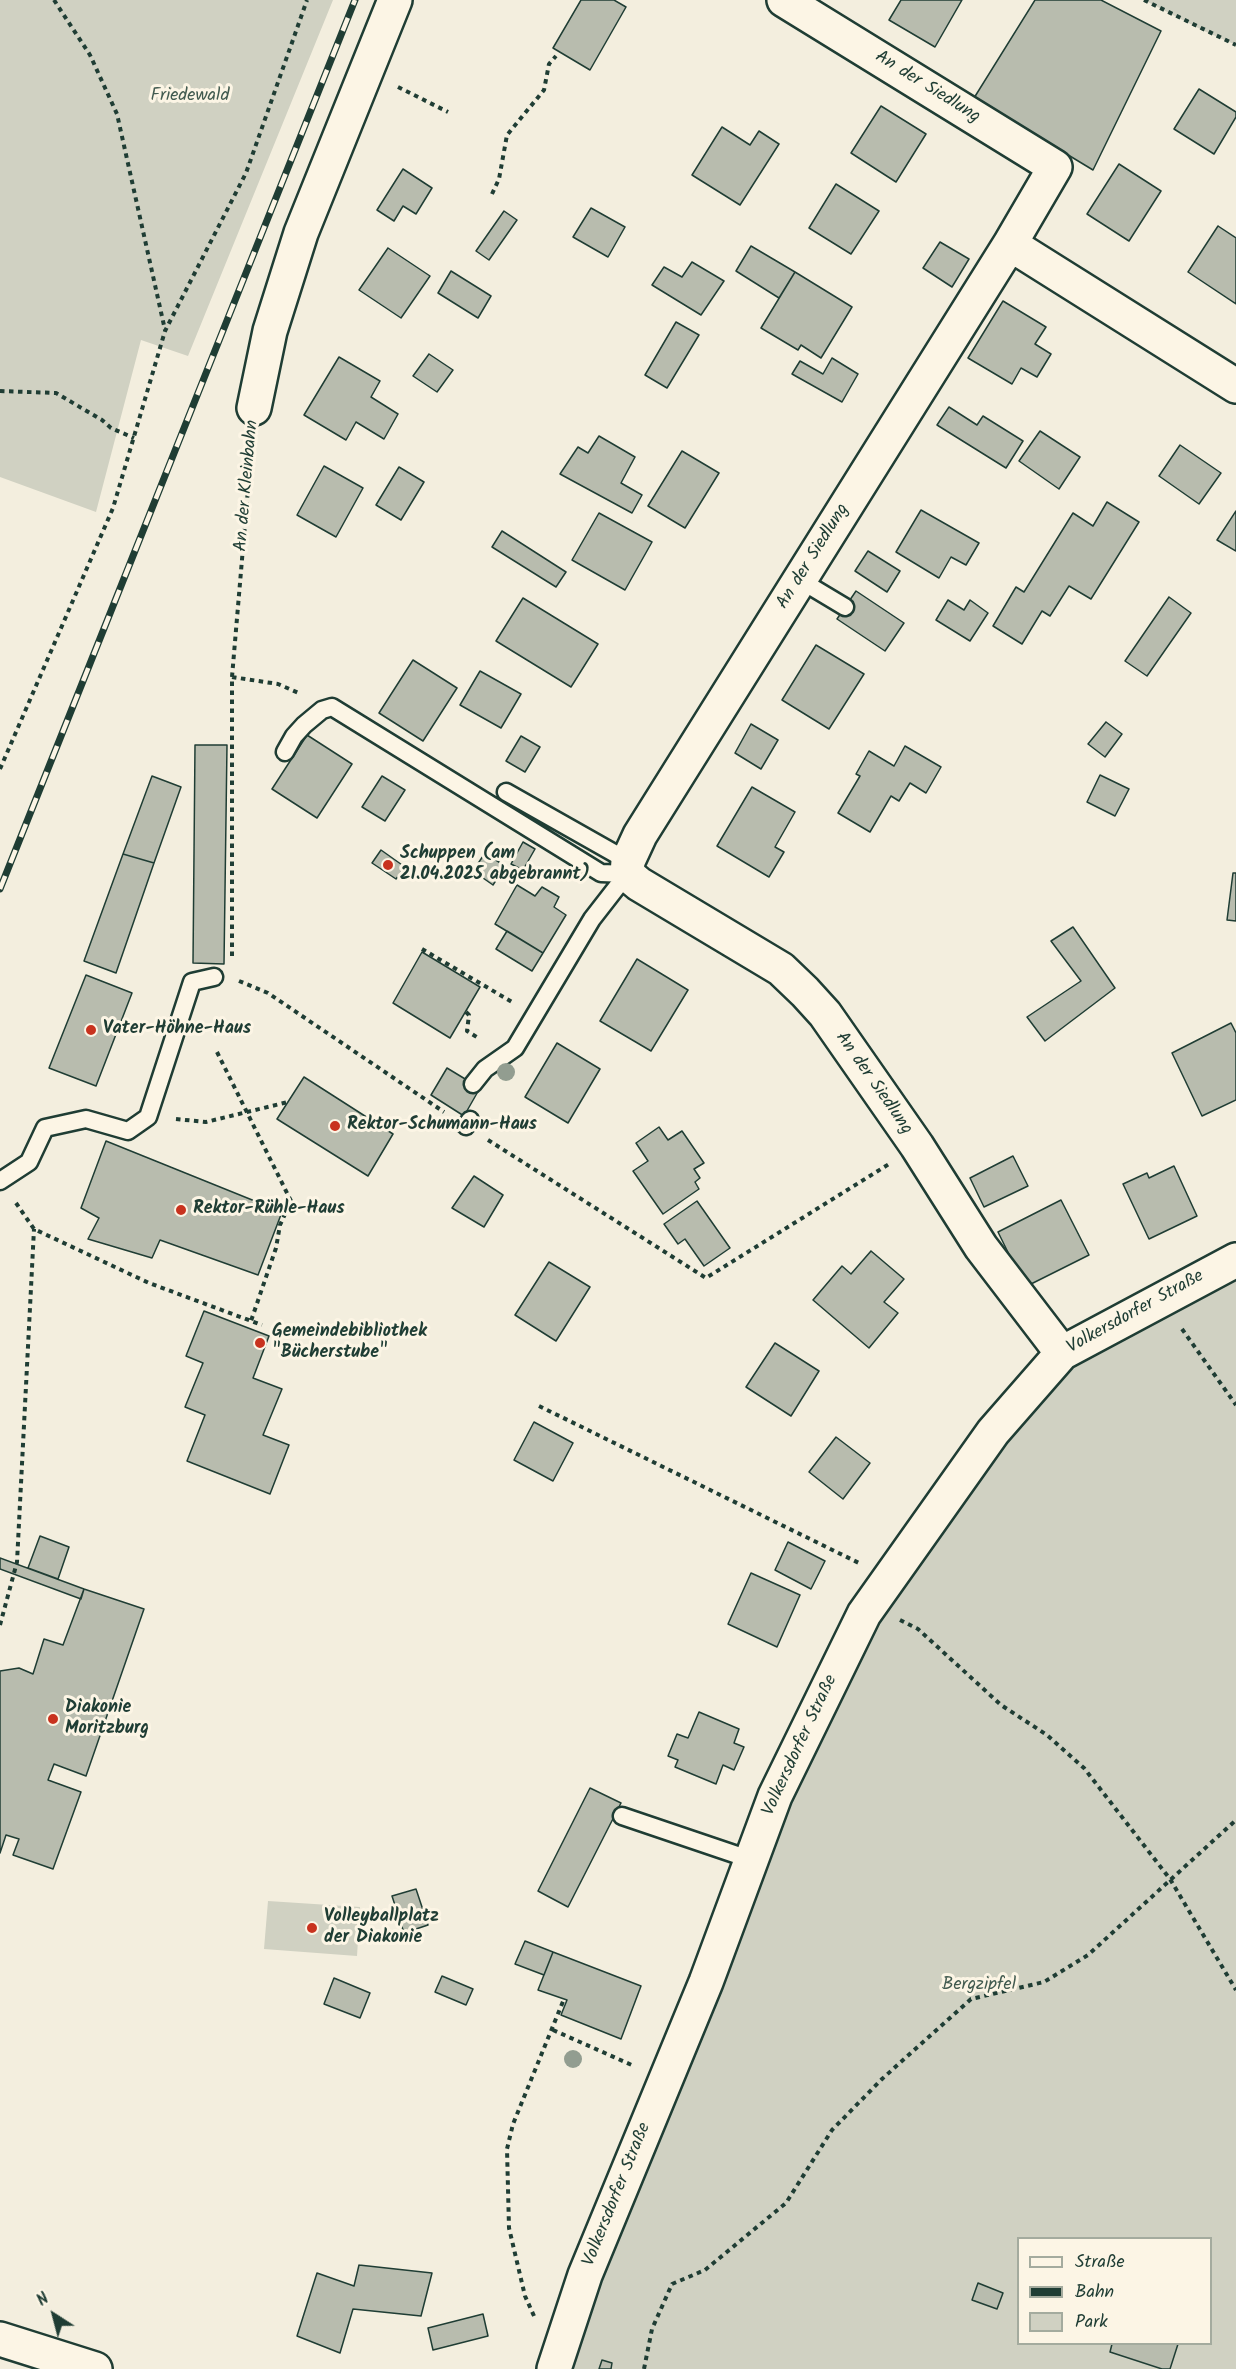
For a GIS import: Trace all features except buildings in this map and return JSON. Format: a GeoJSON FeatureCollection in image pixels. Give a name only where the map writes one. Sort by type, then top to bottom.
{"type":"FeatureCollection","features":[{"type":"Feature","properties":{"kind":"street","name":"An der Kleinbahn"},"geometry":{"type":"LineString","coordinates":[[254,408],[270,332],[301,233],[395,0]]}},
{"type":"Feature","properties":{"kind":"street","name":"An der Siedlung"},"geometry":{"type":"LineString","coordinates":[[784,0],[1055,167],[1010,244],[640,836],[627,867],[639,884],[782,969],[825,1014],[917,1146],[981,1247],[1062,1353]]}},
{"type":"Feature","properties":{"kind":"street"},"geometry":{"type":"LineString","coordinates":[[1010,244],[1236,386]]}},
{"type":"Feature","properties":{"kind":"street","name":"Volkersdorfer Straße"},"geometry":{"type":"LineString","coordinates":[[554,2369],[585,2275],[706,1982],[776,1796],[870,1605],[993,1432],[1062,1353],[1236,1260]]}},
{"type":"Feature","properties":{"kind":"street"},"geometry":{"type":"LineString","coordinates":[[0,2339],[95,2369]]}},
{"type":"Feature","properties":{"kind":"lane"},"geometry":{"type":"LineString","coordinates":[[800,580],[845,607]]}},
{"type":"Feature","properties":{"kind":"lane"},"geometry":{"type":"LineString","coordinates":[[285,752],[294,736],[304,725],[322,710],[332,708]]}},
{"type":"Feature","properties":{"kind":"lane","name":"An der Siedlung"},"geometry":{"type":"LineString","coordinates":[[332,708],[601,873],[627,867]]}},
{"type":"Feature","properties":{"kind":"lane"},"geometry":{"type":"LineString","coordinates":[[473,1084],[485,1069],[511,1053],[592,919],[627,867],[506,792]]}},
{"type":"Feature","properties":{"kind":"lane"},"geometry":{"type":"LineString","coordinates":[[0,1181],[29,1162],[45,1128],[86,1119],[128,1131],[148,1117],[192,982],[214,977]]}},
{"type":"Feature","properties":{"kind":"lane"},"geometry":{"type":"LineString","coordinates":[[622,1816],[752,1860]]}},
{"type":"Feature","properties":{"kind":"path"},"geometry":{"type":"LineString","coordinates":[[54,0],[90,55],[117,114],[165,331]]}},
{"type":"Feature","properties":{"kind":"path"},"geometry":{"type":"LineString","coordinates":[[0,769],[113,508],[165,331],[246,173],[307,0]]}},
{"type":"Feature","properties":{"kind":"path"},"geometry":{"type":"LineString","coordinates":[[1144,0],[1236,45]]}},
{"type":"Feature","properties":{"kind":"path"},"geometry":{"type":"LineString","coordinates":[[374,51],[398,87],[448,112]]}},
{"type":"Feature","properties":{"kind":"path"},"geometry":{"type":"LineString","coordinates":[[492,194],[499,179],[507,135],[544,90],[549,64],[555,56]]}},
{"type":"Feature","properties":{"kind":"path"},"geometry":{"type":"LineString","coordinates":[[0,391],[56,393],[102,420],[111,428],[134,438]]}},
{"type":"Feature","properties":{"kind":"path","name":"An der Kleinbahn"},"geometry":{"type":"LineString","coordinates":[[214,977],[232,978],[232,676],[254,408]]}},
{"type":"Feature","properties":{"kind":"path"},"geometry":{"type":"LineString","coordinates":[[232,676],[278,684],[332,708]]}},
{"type":"Feature","properties":{"kind":"path"},"geometry":{"type":"LineString","coordinates":[[422,949],[535,1016]]}},
{"type":"Feature","properties":{"kind":"path"},"geometry":{"type":"LineString","coordinates":[[465,1012],[469,1015],[467,1029],[470,1034]]}},
{"type":"Feature","properties":{"kind":"path"},"geometry":{"type":"LineString","coordinates":[[217,1052],[291,1201],[280,1225],[276,1248],[251,1321]]}},
{"type":"Feature","properties":{"kind":"path"},"geometry":{"type":"LineString","coordinates":[[148,1117],[206,1122],[288,1102]]}},
{"type":"Feature","properties":{"kind":"path"},"geometry":{"type":"LineString","coordinates":[[706,1278],[917,1146]]}},
{"type":"Feature","properties":{"kind":"path"},"geometry":{"type":"LineString","coordinates":[[0,1625],[17,1562],[34,1228],[149,1283],[262,1325]]}},
{"type":"Feature","properties":{"kind":"path"},"geometry":{"type":"LineString","coordinates":[[1158,1301],[1184,1332],[1236,1405]]}},
{"type":"Feature","properties":{"kind":"path"},"geometry":{"type":"LineString","coordinates":[[539,1406],[888,1577]]}},
{"type":"Feature","properties":{"kind":"path"},"geometry":{"type":"LineString","coordinates":[[870,1605],[918,1629],[1001,1706],[1047,1735],[1084,1768],[1170,1879],[1236,1990]]}},
{"type":"Feature","properties":{"kind":"path"},"geometry":{"type":"LineString","coordinates":[[644,2369],[652,2329],[672,2284],[705,2270],[786,2203],[832,2130],[882,2079],[971,1999],[1044,1982],[1088,1955],[1236,1820]]}},
{"type":"Feature","properties":{"kind":"path"},"geometry":{"type":"LineString","coordinates":[[534,2316],[525,2296],[508,2228],[507,2149],[513,2124],[564,1999]]}},
{"type":"Feature","properties":{"kind":"path"},"geometry":{"type":"LineString","coordinates":[[553,2030],[665,2081]]}},
{"type":"Feature","properties":{"kind":"green space","name":"Friedewald"},"geometry":{"type":"Polygon","coordinates":[[[0,0],[333,0],[188,356],[141,340],[96,512],[0,477],[0,0]]]}},
{"type":"Feature","properties":{"kind":"green space"},"geometry":{"type":"Polygon","coordinates":[[[1144,0],[1236,0],[1236,45],[1202,30],[1144,0]]]}},
{"type":"Feature","properties":{"kind":"green space","name":"Bergzipfel"},"geometry":{"type":"Polygon","coordinates":[[[1236,1260],[1236,2369],[554,2369],[864,1614],[1062,1353],[1236,1260]]]}},
{"type":"Feature","properties":{"kind":"green space","name":"Volleyballplatz der Diakonie"},"geometry":{"type":"Polygon","coordinates":[[[268,1901],[360,1907],[357,1956],[264,1949],[268,1901]]]}},
{"type":"Feature","properties":{"kind":"railway"},"geometry":{"type":"LineString","coordinates":[[0,889],[355,0]]}},
{"type":"Feature","properties":{"kind":"place","name":"Schuppen (am 21.04.2025 abgebrannt)"},"geometry":{"type":"Point","coordinates":[388,865]}},
{"type":"Feature","properties":{"kind":"place","name":"Vater-Höhne-Haus"},"geometry":{"type":"Point","coordinates":[91,1030]}},
{"type":"Feature","properties":{"kind":"place","name":"Rektor-Schumann-Haus"},"geometry":{"type":"Point","coordinates":[335,1126]}},
{"type":"Feature","properties":{"kind":"place","name":"Rektor-Rühle-Haus"},"geometry":{"type":"Point","coordinates":[181,1210]}},
{"type":"Feature","properties":{"kind":"place","name":"Gemeindebibliothek \"Bücherstube\""},"geometry":{"type":"Point","coordinates":[260,1343]}},
{"type":"Feature","properties":{"kind":"place","name":"Diakonie Moritzburg"},"geometry":{"type":"Point","coordinates":[53,1719]}},
{"type":"Feature","properties":{"kind":"place","name":"Volleyballplatz der Diakonie"},"geometry":{"type":"Point","coordinates":[312,1928]}}]}
